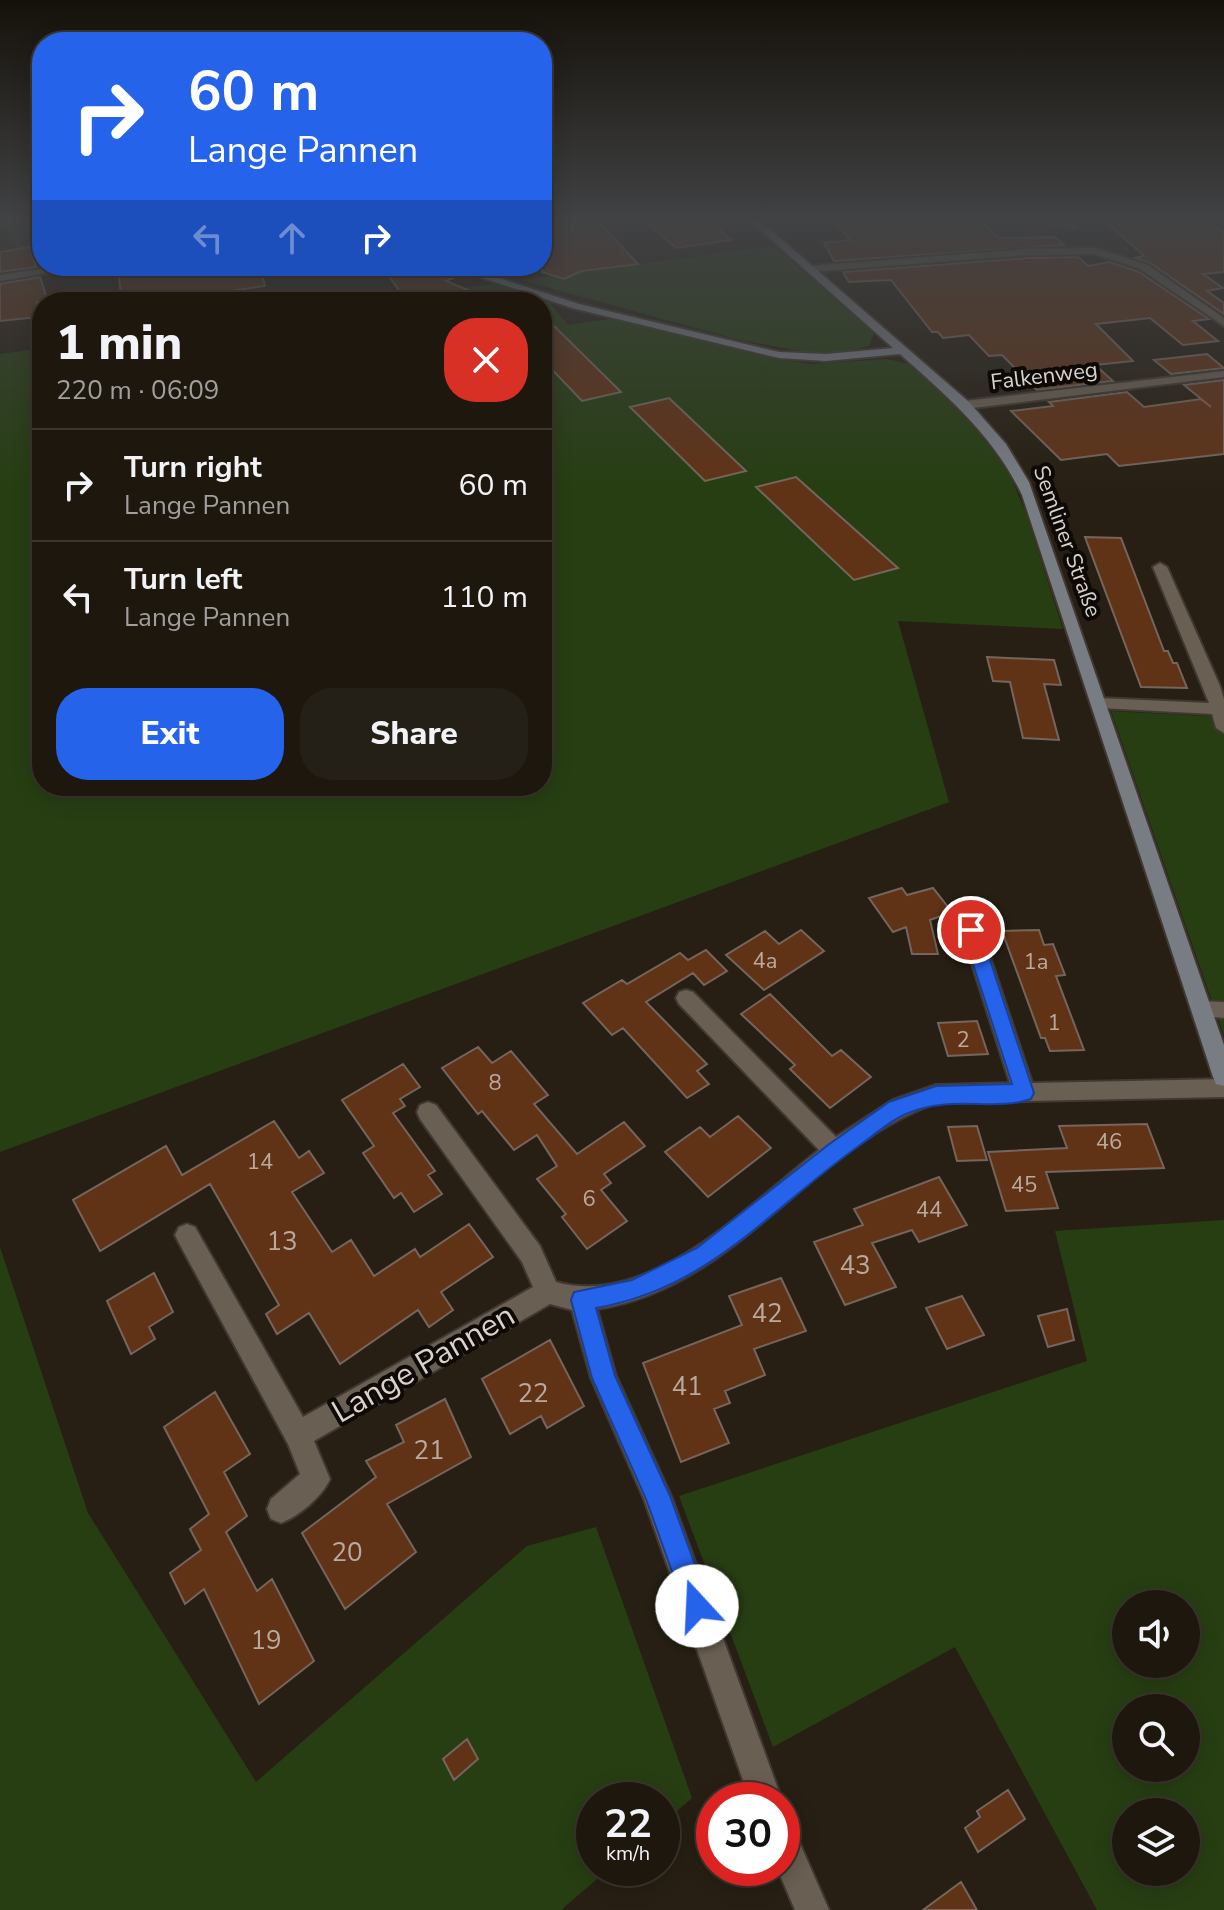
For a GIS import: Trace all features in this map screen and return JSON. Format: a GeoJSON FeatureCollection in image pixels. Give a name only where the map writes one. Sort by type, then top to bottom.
{"type":"FeatureCollection","features":[{"type":"Feature","properties":{"kind":"street"},"geometry":{"type":"LineString","coordinates":[[581,307],[779,355],[810,359],[846,358],[902,350]]}},
{"type":"Feature","properties":{"kind":"street","name":"Semliner Straße"},"geometry":{"type":"LineString","coordinates":[[853,307],[965,405],[1003,447],[1029,495],[1224,1077]]}},
{"type":"Feature","properties":{"kind":"street"},"geometry":{"type":"LineString","coordinates":[[1201,307],[1224,323]]}},
{"type":"Feature","properties":{"kind":"street","name":"Falkenweg"},"geometry":{"type":"LineString","coordinates":[[965,405],[1224,374]]}},
{"type":"Feature","properties":{"kind":"street"},"geometry":{"type":"LineString","coordinates":[[1160,567],[1212,686],[1216,709],[1224,728]]}},
{"type":"Feature","properties":{"kind":"street"},"geometry":{"type":"LineString","coordinates":[[1100,703],[1216,709]]}},
{"type":"Feature","properties":{"kind":"street"},"geometry":{"type":"LineString","coordinates":[[971,930],[1024,1093]]}},
{"type":"Feature","properties":{"kind":"street"},"geometry":{"type":"LineString","coordinates":[[686,998],[835,1151]]}},
{"type":"Feature","properties":{"kind":"street"},"geometry":{"type":"LineString","coordinates":[[1201,1009],[1224,1010]]}},
{"type":"Feature","properties":{"kind":"street"},"geometry":{"type":"LineString","coordinates":[[428,1112],[531,1254],[548,1292],[582,1300],[634,1291],[705,1256],[835,1151],[896,1108],[936,1094],[1224,1088]]}},
{"type":"Feature","properties":{"kind":"street"},"geometry":{"type":"LineString","coordinates":[[187,1235],[298,1435],[316,1479],[281,1509]]}},
{"type":"Feature","properties":{"kind":"street","name":"Lange Pannen"},"geometry":{"type":"LineString","coordinates":[[298,1435],[548,1292]]}},
{"type":"Feature","properties":{"kind":"street"},"geometry":{"type":"LineString","coordinates":[[582,1300],[604,1378],[657,1496],[760,1782]]}},
{"type":"Feature","properties":{"kind":"street"},"geometry":{"type":"LineString","coordinates":[[800,1883],[812,1910]]}},
{"type":"Feature","properties":{"kind":"green space"},"geometry":{"type":"Polygon","coordinates":[[[552,307],[568,325],[611,319],[775,359],[812,364],[886,359],[909,364],[960,409],[1007,468],[1026,513],[1063,629],[898,621],[949,802],[0,1152],[0,354],[32,349],[32,796],[552,796],[552,307]]]}},
{"type":"Feature","properties":{"kind":"green space"},"geometry":{"type":"Polygon","coordinates":[[[620,307],[844,307],[874,333],[869,346],[840,353],[814,354],[736,339],[620,307]]]}},
{"type":"Feature","properties":{"kind":"green space"},"geometry":{"type":"Polygon","coordinates":[[[1111,711],[1224,717],[1224,1036],[1111,711]]]}},
{"type":"Feature","properties":{"kind":"green space"},"geometry":{"type":"Polygon","coordinates":[[[1224,1220],[1224,1910],[1097,1910],[955,1647],[773,1747],[679,1496],[1087,1361],[1055,1231],[1224,1220]]]}},
{"type":"Feature","properties":{"kind":"green space"},"geometry":{"type":"Polygon","coordinates":[[[0,1247],[88,1513],[256,1782],[527,1546],[596,1527],[692,1798],[680,1808],[680,1782],[576,1782],[576,1886],[589,1886],[561,1910],[0,1910],[0,1247]]]}},
{"type":"Feature","properties":{"kind":"building"},"geometry":{"type":"Polygon","coordinates":[[[0,307],[32,307],[32,318],[0,321],[0,307]]]}},
{"type":"Feature","properties":{"kind":"building"},"geometry":{"type":"Polygon","coordinates":[[[912,307],[1191,307],[1209,319],[1193,321],[1218,341],[1183,345],[1150,318],[1096,324],[1133,361],[1095,365],[1113,381],[1037,390],[1002,355],[989,356],[969,335],[943,338],[938,332],[932,332],[912,307]]]}},
{"type":"Feature","properties":{"kind":"building"},"geometry":{"type":"Polygon","coordinates":[[[552,324],[621,392],[582,401],[552,370],[552,324]]]}},
{"type":"Feature","properties":{"kind":"building"},"geometry":{"type":"Polygon","coordinates":[[[1207,354],[1224,368],[1171,374],[1154,360],[1207,354]]]}},
{"type":"Feature","properties":{"kind":"building"},"geometry":{"type":"Polygon","coordinates":[[[1224,380],[1224,454],[1119,466],[1107,454],[1061,460],[1011,411],[1053,406],[1049,402],[1127,392],[1144,407],[1201,399],[1211,407],[1184,385],[1224,380]]]}},
{"type":"Feature","properties":{"kind":"building"},"geometry":{"type":"Polygon","coordinates":[[[669,398],[746,471],[705,481],[630,407],[669,398]]]}},
{"type":"Feature","properties":{"kind":"building"},"geometry":{"type":"Polygon","coordinates":[[[796,477],[898,568],[854,580],[756,487],[796,477]]]}},
{"type":"Feature","properties":{"kind":"building"},"geometry":{"type":"Polygon","coordinates":[[[1085,537],[1121,538],[1164,651],[1168,651],[1173,663],[1177,663],[1187,688],[1141,687],[1085,537]]]}},
{"type":"Feature","properties":{"kind":"building"},"geometry":{"type":"Polygon","coordinates":[[[987,657],[1054,660],[1061,685],[1044,684],[1059,740],[1023,738],[1010,682],[993,681],[987,657]]]}},
{"type":"Feature","properties":{"kind":"building"},"geometry":{"type":"Polygon","coordinates":[[[902,888],[907,895],[933,888],[952,912],[930,920],[938,954],[912,954],[906,927],[893,932],[869,898],[902,888]]]}},
{"type":"Feature","properties":{"kind":"building"},"geometry":{"type":"Polygon","coordinates":[[[801,930],[824,951],[764,990],[726,955],[765,931],[779,944],[801,930]]]}},
{"type":"Feature","properties":{"kind":"building"},"geometry":{"type":"Polygon","coordinates":[[[1039,930],[1044,945],[1053,944],[1065,975],[1056,976],[1084,1050],[1050,1051],[1045,1038],[1041,1038],[1002,931],[1039,930]]]}},
{"type":"Feature","properties":{"kind":"building"},"geometry":{"type":"Polygon","coordinates":[[[706,950],[727,971],[704,985],[693,973],[646,1002],[707,1064],[697,1071],[709,1084],[687,1098],[623,1028],[612,1035],[583,1003],[622,980],[627,984],[680,953],[688,960],[706,950]]]}},
{"type":"Feature","properties":{"kind":"building"},"geometry":{"type":"Polygon","coordinates":[[[770,994],[832,1056],[841,1050],[871,1077],[830,1108],[790,1069],[795,1065],[741,1014],[770,994]]]}},
{"type":"Feature","properties":{"kind":"building"},"geometry":{"type":"Polygon","coordinates":[[[977,1021],[988,1054],[948,1056],[938,1023],[977,1021]]]}},
{"type":"Feature","properties":{"kind":"building"},"geometry":{"type":"Polygon","coordinates":[[[478,1047],[492,1063],[511,1051],[548,1095],[534,1104],[577,1154],[624,1122],[645,1146],[604,1174],[611,1183],[601,1190],[627,1221],[587,1249],[562,1217],[566,1214],[537,1179],[557,1166],[537,1135],[514,1150],[482,1111],[478,1114],[442,1068],[478,1047]]]}},
{"type":"Feature","properties":{"kind":"building"},"geometry":{"type":"Polygon","coordinates":[[[403,1064],[420,1087],[400,1099],[405,1106],[393,1113],[435,1171],[428,1175],[442,1194],[414,1212],[401,1193],[394,1198],[363,1153],[374,1146],[342,1100],[403,1064]]]}},
{"type":"Feature","properties":{"kind":"building"},"geometry":{"type":"Polygon","coordinates":[[[738,1116],[771,1148],[708,1197],[665,1152],[700,1127],[710,1137],[738,1116]]]}},
{"type":"Feature","properties":{"kind":"building"},"geometry":{"type":"Polygon","coordinates":[[[274,1121],[299,1158],[309,1151],[324,1173],[292,1192],[332,1252],[351,1240],[374,1276],[415,1249],[420,1257],[469,1224],[493,1257],[441,1292],[453,1310],[429,1327],[418,1310],[340,1364],[309,1313],[277,1334],[266,1314],[279,1305],[210,1184],[100,1251],[73,1200],[166,1146],[182,1175],[274,1121]]]}},
{"type":"Feature","properties":{"kind":"building"},"geometry":{"type":"Polygon","coordinates":[[[1147,1124],[1164,1168],[1046,1172],[1058,1208],[1006,1211],[988,1152],[1067,1148],[1059,1126],[1147,1124]]]}},
{"type":"Feature","properties":{"kind":"building"},"geometry":{"type":"Polygon","coordinates":[[[977,1126],[987,1160],[957,1161],[948,1127],[977,1126]]]}},
{"type":"Feature","properties":{"kind":"building"},"geometry":{"type":"Polygon","coordinates":[[[939,1177],[967,1225],[919,1242],[912,1230],[872,1243],[896,1287],[845,1305],[814,1242],[863,1225],[854,1209],[939,1177]]]}},
{"type":"Feature","properties":{"kind":"building"},"geometry":{"type":"Polygon","coordinates":[[[154,1273],[173,1312],[149,1327],[155,1339],[131,1354],[107,1301],[154,1273]]]}},
{"type":"Feature","properties":{"kind":"building"},"geometry":{"type":"Polygon","coordinates":[[[781,1278],[806,1331],[754,1349],[765,1375],[725,1391],[730,1403],[714,1409],[729,1443],[681,1462],[643,1363],[742,1325],[729,1296],[781,1278]]]}},
{"type":"Feature","properties":{"kind":"building"},"geometry":{"type":"Polygon","coordinates":[[[962,1296],[984,1335],[947,1349],[926,1308],[962,1296]]]}},
{"type":"Feature","properties":{"kind":"building"},"geometry":{"type":"Polygon","coordinates":[[[1067,1309],[1074,1340],[1048,1347],[1038,1316],[1067,1309]]]}},
{"type":"Feature","properties":{"kind":"building"},"geometry":{"type":"Polygon","coordinates":[[[550,1340],[584,1406],[547,1428],[541,1416],[510,1434],[482,1379],[550,1340]]]}},
{"type":"Feature","properties":{"kind":"building"},"geometry":{"type":"Polygon","coordinates":[[[215,1392],[250,1454],[224,1472],[247,1516],[226,1532],[257,1591],[272,1579],[314,1661],[259,1704],[204,1589],[185,1604],[170,1573],[201,1550],[190,1529],[209,1514],[164,1427],[215,1392]]]}},
{"type":"Feature","properties":{"kind":"building"},"geometry":{"type":"Polygon","coordinates":[[[445,1399],[471,1457],[387,1504],[416,1552],[345,1609],[302,1533],[376,1477],[366,1461],[404,1442],[396,1425],[445,1399]]]}},
{"type":"Feature","properties":{"kind":"building"},"geometry":{"type":"Polygon","coordinates":[[[467,1739],[478,1759],[454,1780],[443,1759],[467,1739]]]}},
{"type":"Feature","properties":{"kind":"building"},"geometry":{"type":"Polygon","coordinates":[[[1008,1790],[1025,1819],[978,1852],[965,1828],[980,1817],[977,1811],[1008,1790]]]}},
{"type":"Feature","properties":{"kind":"building"},"geometry":{"type":"Polygon","coordinates":[[[961,1882],[977,1910],[923,1910],[961,1882]]]}},
{"type":"Feature","properties":{"kind":"route"},"geometry":{"type":"LineString","coordinates":[[697,1606],[657,1496],[604,1378],[582,1300],[634,1291],[705,1256],[835,1151],[896,1108],[936,1094],[1024,1093],[971,930]]}}]}
